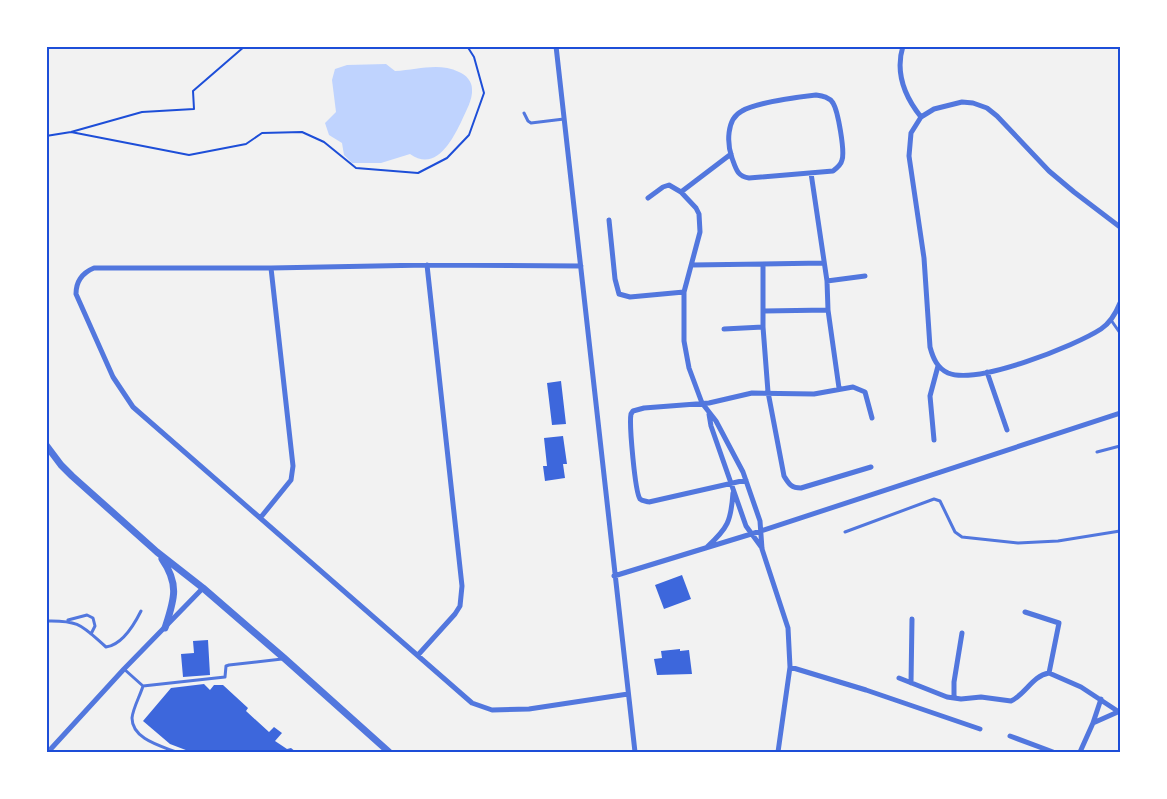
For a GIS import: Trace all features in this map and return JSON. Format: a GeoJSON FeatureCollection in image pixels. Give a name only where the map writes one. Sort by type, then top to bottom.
{"type":"FeatureCollection","features":[{"type":"Feature","properties":{"kind":"street"},"geometry":{"type":"LineString","coordinates":[[556,46],[635,753]]}},
{"type":"Feature","properties":{"kind":"street"},"geometry":{"type":"LineString","coordinates":[[903,46],[900,62],[901,78],[912,106],[921,117]]}},
{"type":"Feature","properties":{"kind":"street"},"geometry":{"type":"LineString","coordinates":[[816,94],[831,100],[837,110],[843,159],[833,171],[744,177],[736,171],[731,154],[729,132],[731,123],[742,110],[816,94]]}},
{"type":"Feature","properties":{"kind":"street"},"geometry":{"type":"LineString","coordinates":[[1120,227],[1049,171],[987,108],[962,102],[934,109],[921,117],[911,133],[909,156],[924,258],[930,347],[938,366],[946,372],[968,376],[1028,362],[1102,328],[1111,320],[1120,303]]}},
{"type":"Feature","properties":{"kind":"street"},"geometry":{"type":"LineString","coordinates":[[681,192],[731,154]]}},
{"type":"Feature","properties":{"kind":"street"},"geometry":{"type":"LineString","coordinates":[[811,173],[828,281],[828,310],[840,388]]}},
{"type":"Feature","properties":{"kind":"street"},"geometry":{"type":"LineString","coordinates":[[648,198],[666,185],[681,192],[696,207],[700,222],[700,232],[684,292],[684,341],[689,368],[702,403],[716,421],[746,480],[760,521],[762,549],[788,628],[790,667],[778,753]]}},
{"type":"Feature","properties":{"kind":"street"},"geometry":{"type":"LineString","coordinates":[[609,220],[615,279],[619,294],[630,297],[684,292]]}},
{"type":"Feature","properties":{"kind":"street"},"geometry":{"type":"LineString","coordinates":[[692,265],[825,263]]}},
{"type":"Feature","properties":{"kind":"street"},"geometry":{"type":"LineString","coordinates":[[581,267],[427,265],[94,268],[85,272],[76,287],[80,306],[113,377],[133,407],[472,704],[492,710],[529,709],[628,694]]}},
{"type":"Feature","properties":{"kind":"street"},"geometry":{"type":"LineString","coordinates":[[418,655],[455,614],[460,606],[462,586],[427,265]]}},
{"type":"Feature","properties":{"kind":"street"},"geometry":{"type":"LineString","coordinates":[[764,265],[764,327],[768,392],[784,476],[794,488],[801,488],[871,467]]}},
{"type":"Feature","properties":{"kind":"street"},"geometry":{"type":"LineString","coordinates":[[261,517],[291,480],[293,466],[271,268]]}},
{"type":"Feature","properties":{"kind":"street"},"geometry":{"type":"LineString","coordinates":[[828,281],[865,276]]}},
{"type":"Feature","properties":{"kind":"street"},"geometry":{"type":"LineString","coordinates":[[764,311],[828,310]]}},
{"type":"Feature","properties":{"kind":"street"},"geometry":{"type":"LineString","coordinates":[[724,329],[764,327]]}},
{"type":"Feature","properties":{"kind":"street"},"geometry":{"type":"LineString","coordinates":[[934,440],[930,396],[938,366]]}},
{"type":"Feature","properties":{"kind":"street"},"geometry":{"type":"LineString","coordinates":[[987,372],[1007,430]]}},
{"type":"Feature","properties":{"kind":"street"},"geometry":{"type":"LineString","coordinates":[[746,480],[649,502],[640,498],[637,492],[631,414],[633,411],[644,408],[702,403],[768,392],[814,394],[853,387],[866,392],[872,417]]}},
{"type":"Feature","properties":{"kind":"street"},"geometry":{"type":"LineString","coordinates":[[614,576],[752,534],[1120,413]]}},
{"type":"Feature","properties":{"kind":"street"},"geometry":{"type":"LineString","coordinates":[[709,414],[711,426],[746,526],[762,549]]}},
{"type":"Feature","properties":{"kind":"street"},"geometry":{"type":"LineString","coordinates":[[46,445],[72,476],[284,658],[389,753]]}},
{"type":"Feature","properties":{"kind":"street"},"geometry":{"type":"LineString","coordinates":[[706,548],[729,522],[733,491]]}},
{"type":"Feature","properties":{"kind":"street"},"geometry":{"type":"LineString","coordinates":[[158,552],[168,568],[175,590],[165,628]]}},
{"type":"Feature","properties":{"kind":"street"},"geometry":{"type":"LineString","coordinates":[[48,753],[124,669],[203,588]]}},
{"type":"Feature","properties":{"kind":"street"},"geometry":{"type":"LineString","coordinates":[[1025,612],[1059,623],[1049,673]]}},
{"type":"Feature","properties":{"kind":"street"},"geometry":{"type":"LineString","coordinates":[[911,683],[912,619]]}},
{"type":"Feature","properties":{"kind":"street"},"geometry":{"type":"LineString","coordinates":[[954,698],[954,682],[962,633]]}},
{"type":"Feature","properties":{"kind":"street"},"geometry":{"type":"LineString","coordinates":[[790,667],[980,729]]}},
{"type":"Feature","properties":{"kind":"street"},"geometry":{"type":"LineString","coordinates":[[899,678],[954,698],[981,697],[1011,701],[1016,699],[1034,680],[1049,673],[1120,711]]}},
{"type":"Feature","properties":{"kind":"street"},"geometry":{"type":"LineString","coordinates":[[1080,753],[1101,699]]}},
{"type":"Feature","properties":{"kind":"street"},"geometry":{"type":"LineString","coordinates":[[1093,723],[1120,711]]}},
{"type":"Feature","properties":{"kind":"street"},"geometry":{"type":"LineString","coordinates":[[1010,736],[1053,753]]}},
{"type":"Feature","properties":{"kind":"lane"},"geometry":{"type":"LineString","coordinates":[[524,113],[525,118],[531,123],[564,119]]}},
{"type":"Feature","properties":{"kind":"lane"},"geometry":{"type":"LineString","coordinates":[[1111,320],[1120,333]]}},
{"type":"Feature","properties":{"kind":"lane"},"geometry":{"type":"LineString","coordinates":[[1097,452],[1120,446]]}},
{"type":"Feature","properties":{"kind":"lane"},"geometry":{"type":"LineString","coordinates":[[844,532],[934,500],[940,501],[955,532],[962,537],[1018,543],[1048,542],[1074,540],[1120,531]]}},
{"type":"Feature","properties":{"kind":"lane"},"geometry":{"type":"LineString","coordinates":[[68,620],[83,626],[106,647],[113,646],[133,627],[141,612]]}},
{"type":"Feature","properties":{"kind":"lane"},"geometry":{"type":"LineString","coordinates":[[46,621],[68,620],[87,615],[93,618],[95,626],[91,634]]}},
{"type":"Feature","properties":{"kind":"lane"},"geometry":{"type":"LineString","coordinates":[[124,669],[143,686],[225,677],[225,671],[229,665],[284,658]]}},
{"type":"Feature","properties":{"kind":"lane"},"geometry":{"type":"LineString","coordinates":[[143,686],[132,716],[134,727],[148,741],[176,753]]}},
{"type":"Feature","properties":{"kind":"path"},"geometry":{"type":"LineString","coordinates":[[46,136],[71,132],[142,112],[194,109],[193,91],[245,46]]}},
{"type":"Feature","properties":{"kind":"path"},"geometry":{"type":"LineString","coordinates":[[71,132],[189,155],[246,144],[262,133],[302,132],[324,142],[356,168],[418,173],[447,158],[469,135],[484,93],[474,57],[467,46]]}},
{"type":"Feature","properties":{"kind":"water"},"geometry":{"type":"Polygon","coordinates":[[[386,64],[395,71],[443,67],[459,72],[470,81],[472,93],[467,109],[448,144],[436,157],[419,159],[410,154],[381,163],[352,163],[344,155],[342,143],[329,135],[325,123],[336,112],[332,80],[335,69],[347,65],[386,64]]]}},
{"type":"Feature","properties":{"kind":"building"},"geometry":{"type":"Polygon","coordinates":[[[561,381],[566,424],[552,425],[547,383],[561,381]]]}},
{"type":"Feature","properties":{"kind":"building"},"geometry":{"type":"Polygon","coordinates":[[[563,436],[567,464],[563,464],[565,478],[545,481],[543,466],[547,466],[544,438],[563,436]]]}},
{"type":"Feature","properties":{"kind":"building"},"geometry":{"type":"Polygon","coordinates":[[[682,575],[691,599],[664,609],[655,585],[682,575]]]}},
{"type":"Feature","properties":{"kind":"building"},"geometry":{"type":"Polygon","coordinates":[[[208,640],[210,675],[183,677],[181,654],[194,653],[193,641],[208,640]]]}},
{"type":"Feature","properties":{"kind":"building"},"geometry":{"type":"Polygon","coordinates":[[[680,649],[680,651],[689,650],[692,674],[657,675],[654,659],[662,658],[661,651],[680,649]]]}},
{"type":"Feature","properties":{"kind":"building"},"geometry":{"type":"Polygon","coordinates":[[[204,684],[210,690],[214,685],[223,685],[269,732],[274,727],[282,733],[275,741],[296,752],[191,752],[170,744],[143,721],[171,688],[204,684]]]}}]}
